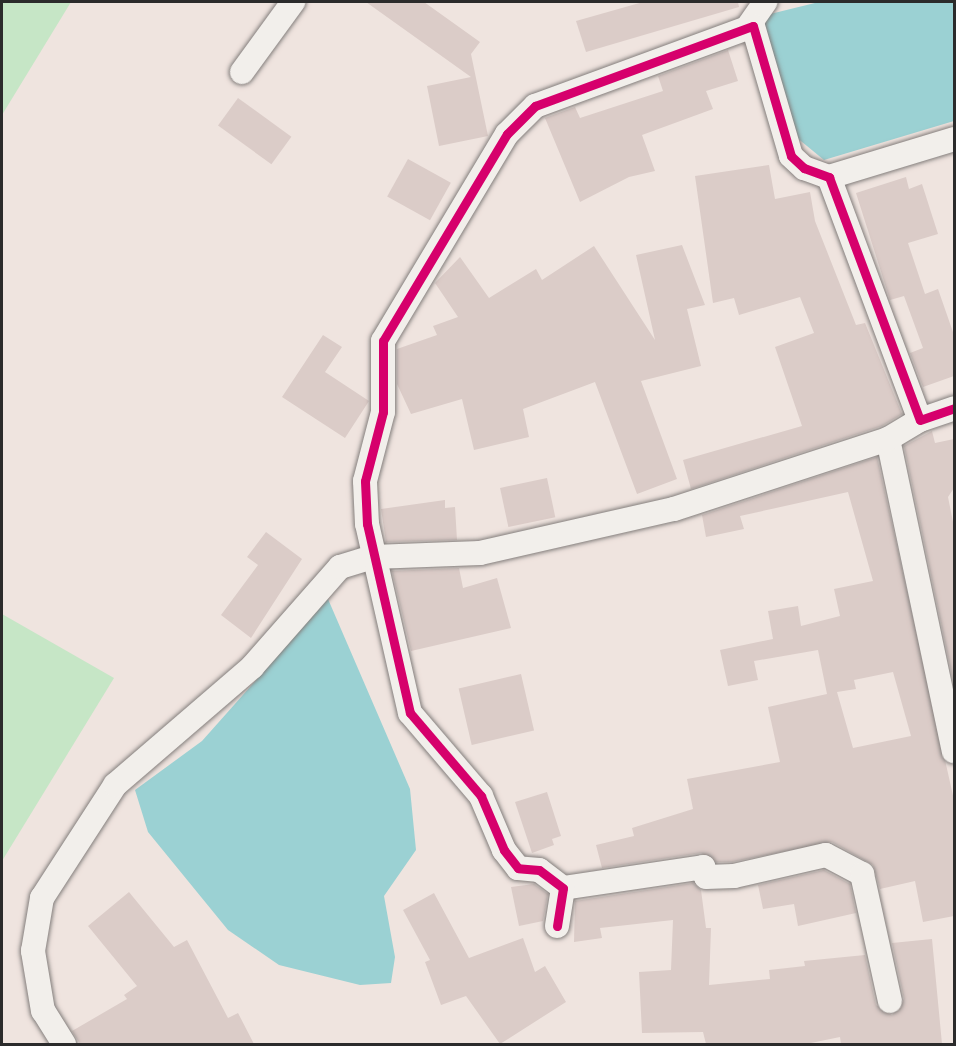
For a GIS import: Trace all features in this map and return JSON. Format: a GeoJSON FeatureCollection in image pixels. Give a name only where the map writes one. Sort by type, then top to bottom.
{"type":"FeatureCollection","features":[{"type":"Feature","properties":{"kind":"street"},"geometry":{"type":"LineString","coordinates":[[243,72],[293,2]]}},
{"type":"Feature","properties":{"kind":"street"},"geometry":{"type":"LineString","coordinates":[[747,28],[765,2]]}},
{"type":"Feature","properties":{"kind":"street"},"geometry":{"type":"LineString","coordinates":[[890,1001],[862,874],[826,855],[734,876],[706,877],[703,867],[563,888],[539,870],[518,868],[504,850],[481,796],[411,713],[373,557],[365,481],[383,412],[383,341],[502,134],[535,106],[753,26],[791,156],[804,168],[829,177],[954,140]]}},
{"type":"Feature","properties":{"kind":"street"},"geometry":{"type":"LineString","coordinates":[[829,177],[920,420]]}},
{"type":"Feature","properties":{"kind":"street"},"geometry":{"type":"LineString","coordinates":[[64,1044],[43,1011],[33,951],[42,898],[115,785],[252,667],[325,577],[340,567],[373,557],[480,553],[675,509],[888,439],[920,420],[954,408]]}},
{"type":"Feature","properties":{"kind":"street"},"geometry":{"type":"LineString","coordinates":[[888,439],[954,752]]}},
{"type":"Feature","properties":{"kind":"street"},"geometry":{"type":"LineString","coordinates":[[557,926],[563,888]]}},
{"type":"Feature","properties":{"kind":"green space"},"geometry":{"type":"Polygon","coordinates":[[[2,2],[71,2],[2,115],[2,2]]]}},
{"type":"Feature","properties":{"kind":"green space"},"geometry":{"type":"Polygon","coordinates":[[[2,614],[114,678],[2,861],[2,614]]]}},
{"type":"Feature","properties":{"kind":"water"},"geometry":{"type":"Polygon","coordinates":[[[819,2],[954,2],[954,121],[824,160],[796,137],[762,16],[819,2]]]}},
{"type":"Feature","properties":{"kind":"water"},"geometry":{"type":"Polygon","coordinates":[[[328,599],[410,789],[416,850],[384,896],[395,957],[391,983],[360,985],[279,965],[228,930],[148,832],[135,790],[202,741],[328,599]]]}},
{"type":"Feature","properties":{"kind":"building"},"geometry":{"type":"Polygon","coordinates":[[[366,2],[424,2],[480,42],[471,54],[488,136],[439,146],[427,86],[471,77],[366,2]]]}},
{"type":"Feature","properties":{"kind":"building"},"geometry":{"type":"Polygon","coordinates":[[[643,2],[738,2],[739,7],[586,52],[576,21],[643,2]]]}},
{"type":"Feature","properties":{"kind":"building"},"geometry":{"type":"Polygon","coordinates":[[[728,50],[738,81],[706,91],[713,109],[642,135],[655,171],[629,177],[580,202],[545,118],[575,107],[580,118],[663,91],[658,76],[728,50]]]}},
{"type":"Feature","properties":{"kind":"building"},"geometry":{"type":"Polygon","coordinates":[[[238,98],[291,137],[271,164],[218,126],[238,98]]]}},
{"type":"Feature","properties":{"kind":"building"},"geometry":{"type":"Polygon","coordinates":[[[408,159],[451,183],[430,220],[387,197],[408,159]]]}},
{"type":"Feature","properties":{"kind":"building"},"geometry":{"type":"Polygon","coordinates":[[[769,165],[775,199],[810,192],[815,221],[856,325],[865,323],[902,414],[882,426],[691,489],[683,460],[802,426],[775,347],[814,333],[800,297],[739,315],[734,298],[713,303],[695,176],[769,165]]]}},
{"type":"Feature","properties":{"kind":"building"},"geometry":{"type":"Polygon","coordinates":[[[906,177],[909,189],[922,184],[938,234],[908,243],[925,294],[938,289],[954,335],[954,376],[923,387],[910,353],[923,348],[904,296],[890,300],[856,193],[906,177]]]}},
{"type":"Feature","properties":{"kind":"building"},"geometry":{"type":"Polygon","coordinates":[[[682,245],[705,305],[687,309],[701,366],[641,381],[677,479],[637,494],[595,382],[523,409],[529,437],[474,450],[462,399],[411,414],[397,384],[397,349],[437,335],[433,326],[458,317],[435,283],[460,257],[489,298],[536,269],[542,280],[594,246],[655,340],[636,255],[682,245]]]}},
{"type":"Feature","properties":{"kind":"building"},"geometry":{"type":"Polygon","coordinates":[[[323,335],[342,347],[325,372],[369,401],[345,438],[282,397],[323,335]]]}},
{"type":"Feature","properties":{"kind":"building"},"geometry":{"type":"Polygon","coordinates":[[[932,431],[935,443],[954,439],[954,488],[948,497],[954,527],[954,685],[904,446],[932,431]]]}},
{"type":"Feature","properties":{"kind":"building"},"geometry":{"type":"Polygon","coordinates":[[[877,457],[954,800],[954,916],[923,922],[915,881],[880,889],[873,865],[832,842],[732,862],[716,862],[701,853],[602,868],[596,845],[634,836],[632,828],[693,809],[687,779],[780,762],[768,707],[827,694],[818,650],[754,661],[758,680],[728,686],[720,650],[773,639],[768,611],[798,606],[801,626],[840,616],[834,589],[873,581],[848,492],[740,516],[744,529],[706,537],[702,515],[877,457]],[[893,672],[854,680],[856,689],[837,692],[853,748],[911,736],[893,672]]]}},
{"type":"Feature","properties":{"kind":"building"},"geometry":{"type":"Polygon","coordinates":[[[547,478],[555,517],[508,527],[500,488],[547,478]]]}},
{"type":"Feature","properties":{"kind":"building"},"geometry":{"type":"Polygon","coordinates":[[[445,500],[445,508],[455,507],[457,540],[386,542],[381,509],[445,500]]]}},
{"type":"Feature","properties":{"kind":"building"},"geometry":{"type":"Polygon","coordinates":[[[266,532],[302,559],[251,638],[221,615],[258,565],[247,557],[266,532]]]}},
{"type":"Feature","properties":{"kind":"building"},"geometry":{"type":"Polygon","coordinates":[[[459,568],[463,588],[497,578],[511,628],[411,651],[392,571],[459,568]]]}},
{"type":"Feature","properties":{"kind":"building"},"geometry":{"type":"Polygon","coordinates":[[[521,674],[534,731],[472,745],[459,688],[521,674]]]}},
{"type":"Feature","properties":{"kind":"building"},"geometry":{"type":"Polygon","coordinates":[[[547,792],[561,836],[552,839],[554,845],[532,853],[515,802],[547,792]]]}},
{"type":"Feature","properties":{"kind":"building"},"geometry":{"type":"Polygon","coordinates":[[[824,870],[850,884],[856,913],[798,926],[794,904],[763,909],[758,885],[824,870]]]}},
{"type":"Feature","properties":{"kind":"building"},"geometry":{"type":"Polygon","coordinates":[[[693,883],[701,890],[706,928],[711,928],[709,985],[770,979],[769,970],[805,966],[804,961],[865,955],[876,1005],[892,1015],[904,999],[892,943],[932,939],[942,1044],[841,1044],[840,1037],[806,1044],[706,1044],[703,1032],[642,1033],[639,972],[671,970],[673,920],[600,928],[602,938],[574,942],[575,901],[693,883]]]}},
{"type":"Feature","properties":{"kind":"building"},"geometry":{"type":"Polygon","coordinates":[[[534,884],[548,894],[543,921],[519,926],[511,887],[534,884]]]}},
{"type":"Feature","properties":{"kind":"building"},"geometry":{"type":"Polygon","coordinates":[[[129,892],[174,947],[187,940],[228,1018],[238,1013],[254,1044],[80,1044],[72,1031],[127,999],[124,995],[137,986],[88,926],[129,892]]]}},
{"type":"Feature","properties":{"kind":"building"},"geometry":{"type":"Polygon","coordinates":[[[434,893],[469,958],[523,938],[535,972],[545,966],[566,1002],[500,1044],[466,996],[441,1005],[425,962],[430,960],[403,910],[434,893]]]}},
{"type":"Feature","properties":{"kind":"cycle path"},"geometry":{"type":"LineString","coordinates":[[557,926],[563,888],[539,870],[518,868],[504,850],[481,796],[410,713],[367,524],[365,481],[383,412],[383,341],[507,134],[535,106],[753,26],[791,156],[804,168],[829,177],[920,420],[954,408]]}}]}
